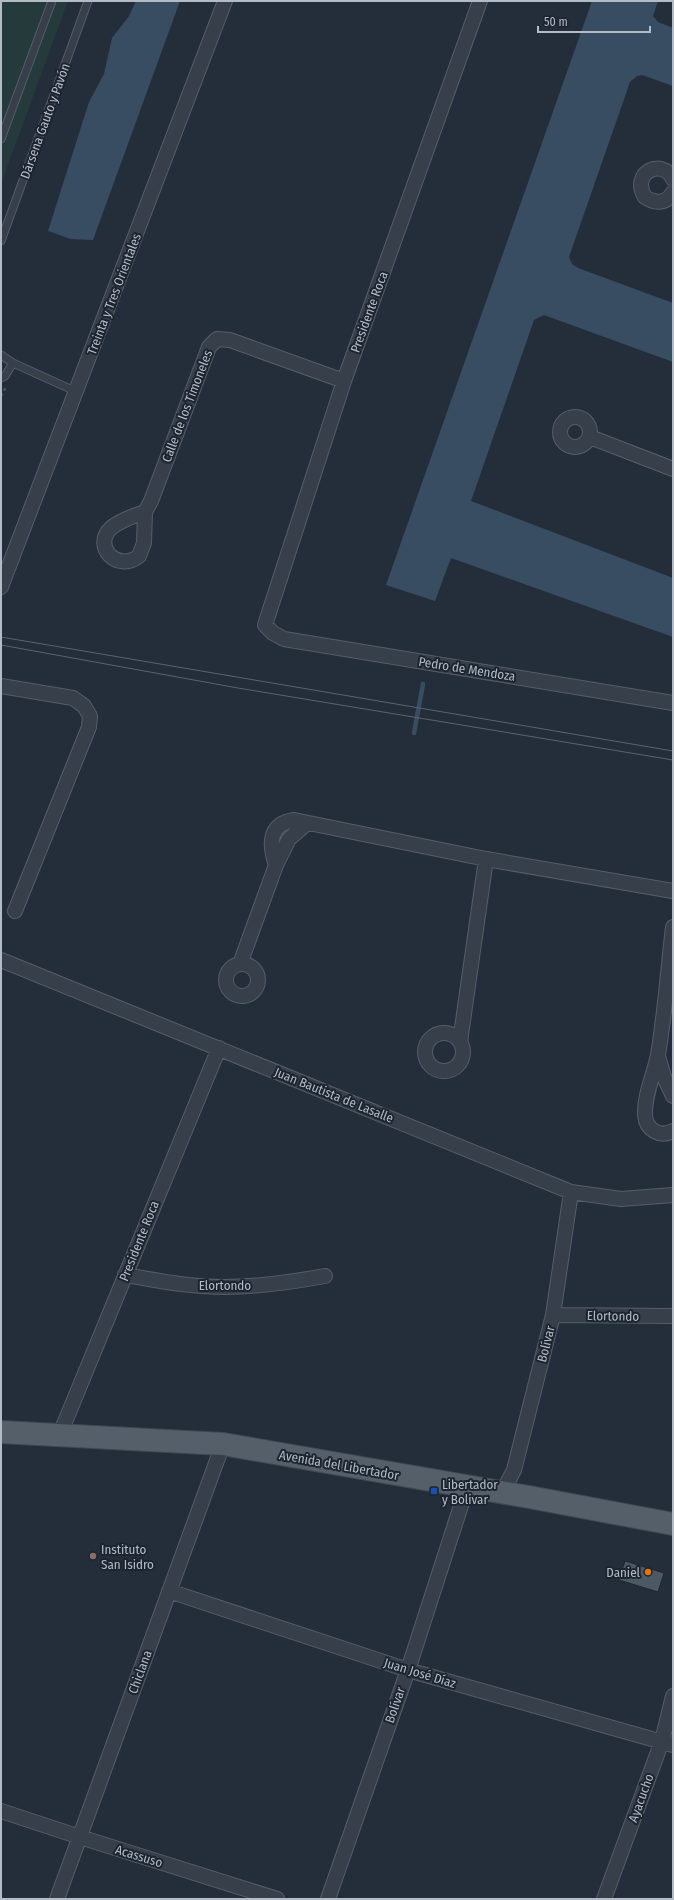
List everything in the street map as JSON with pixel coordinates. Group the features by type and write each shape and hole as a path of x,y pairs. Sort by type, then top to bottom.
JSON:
{"main road":[{"name":"Avenida del Libertador","path":"1,1432 223,1444 673,1524"}],"street":[{"name":"Treinta y Tres Orientales","path":"1,587 4,573 77,392 226,1"},
{"name":"Presidente Roca","path":"265,625 344,381 480,1"},
{"path":"673,179 667,171 663,169 652,169 643,176 640,186 645,197 655,202 667,200 673,192"},
{"name":"Calle de los Timoneles","path":"145,512 151,501 209,347 217,339 230,340 344,381"},
{"path":"590,437 673,468"},
{"name":"Pedro de Mendoza","path":"265,625 273,633 284,639 673,702"},
{"path":"1,686 73,698 84,706 90,716 89,727 15,911"},
{"path":"240,964 276,865 271,850 270,841 277,829 286,821 294,820 306,824 486,860 673,891"},
{"path":"460,1042 486,860"},
{"path":"673,927 658,1056 646,1099 645,1115 648,1126 658,1134 665,1134 673,1131"},
{"name":"Juan Bautista de Lasalle","path":"1,960 571,1192 621,1199 673,1195"},
{"name":"Presidente Roca","path":"60,1434 219,1048"},
{"path":"658,1056 664,1077 673,1096"},
{"name":"Bolívar","path":"502,1493 514,1470 553,1315 571,1192"},
{"name":"Elortondo","path":"125,1275 175,1284 225,1287 276,1284 325,1276"},
{"name":"Elortondo","path":"553,1315 673,1316"},
{"name":"Chiclana","path":"57,1899 223,1444"},
{"name":"Bolívar","path":"328,1899 408,1670 467,1487"},
{"name":"Juan José Díaz","path":"169,1591 408,1670 668,1743"},
{"name":"Ayacucho","path":"604,1899 668,1743 673,1696"},
{"name":"Acassuso","path":"1,1811 277,1899"}],"lane":[{"path":"1,139 52,1"},
{"name":"Dársena Gauto y Pavón","path":"1,241 88,1"},
{"path":"1,355 13,363 77,392"},
{"path":"1,378 13,363"}],"green space":[{"path":"1,1 68,1 1,184"}],"water":[{"path":"136,1 180,1 93,240 71,239 48,231 89,102 104,74 112,38 129,16"},
{"path":"592,1 658,1 653,16 658,22 673,28 673,86 642,75 637,76 630,82 569,257 572,264 578,268 673,303 673,362 544,315 534,320 471,501 673,578 673,637 451,558 435,601 386,585"}],"building":[{"path":"625,1561 664,1573 658,1592 619,1580"}],"waterway":[{"path":"414,733 423,684"}],"tram line":[{"path":"1,637 673,751"},
{"path":"1,645 238,688 673,760"}],"place":[{"name":"Libertador y Bolivar","path":"434,1491"},
{"name":"Instituto San Isidro","path":"93,1556"},
{"name":"Daniel","path":"648,1572"}]}
